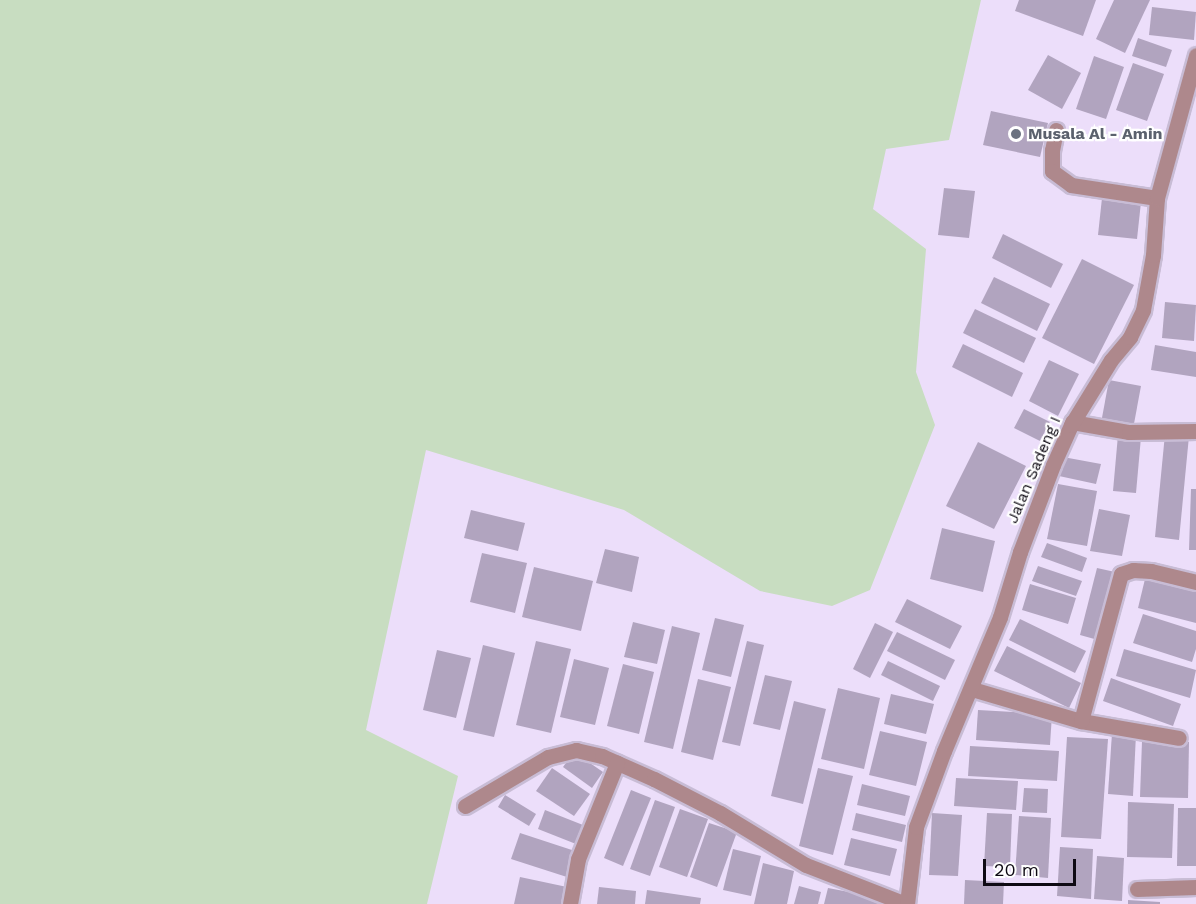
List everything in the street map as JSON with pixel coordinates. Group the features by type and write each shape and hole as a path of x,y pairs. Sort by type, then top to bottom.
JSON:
{"street":[{"name":"Jalan Sadeng I","path":"907,904 916,827 944,750 972,689 1000,617 1020,552 1072,422 1110,360 1130,337 1143,310 1153,255 1157,198 1196,55"},
{"path":"1056,130 1052,150 1052,171 1071,185 1157,198"},
{"path":"1072,422 1129,432 1196,431"},
{"path":"1081,721 1120,574 1134,570 1151,571 1196,582"},
{"path":"972,689 1081,721 1179,738"},
{"path":"465,806 548,757 576,750 602,756 720,813 806,865 907,904"},
{"path":"570,904 578,859 617,763"},
{"path":"1137,889 1196,887"}],"green space":[{"path":"0,0 981,0 949,140 886,149 873,209 926,249 916,372 935,425 870,590 832,606 760,591 624,510 426,450 366,730 458,776 427,904 0,904"}],"building":[{"path":"1019,0 1096,0 1083,36 1015,11"},
{"path":"1114,0 1150,0 1125,53 1096,39"},
{"path":"1152,7 1196,12 1194,40 1149,35"},
{"path":"1138,38 1172,50 1166,67 1132,56"},
{"path":"1048,55 1081,73 1062,109 1028,90"},
{"path":"1094,56 1124,67 1106,119 1076,109"},
{"path":"1133,63 1164,74 1147,121 1116,110"},
{"name":"Musala Al - Amin","path":"991,111 1048,123 1040,157 983,145"},
{"path":"944,188 975,191 969,238 938,235"},
{"path":"1102,198 1141,202 1137,239 1098,235"},
{"path":"1003,234 1063,264 1051,288 992,258"},
{"path":"1082,259 1134,285 1094,364 1042,338"},
{"path":"994,277 1050,304 1037,331 981,303"},
{"path":"1165,302 1196,305 1194,341 1162,338"},
{"path":"975,309 1036,338 1024,363 963,333"},
{"path":"963,344 1023,373 1012,397 952,367"},
{"path":"1155,345 1196,352 1196,377 1151,370"},
{"path":"1049,360 1079,374 1058,416 1029,401"},
{"path":"1109,380 1141,386 1133,429 1101,423"},
{"path":"1024,409 1050,422 1040,441 1014,428"},
{"path":"1165,434 1189,436 1179,540 1155,537"},
{"path":"1118,435 1141,437 1136,493 1113,491"},
{"path":"978,442 1026,466 994,529 946,506"},
{"path":"1063,457 1101,464 1096,484 1059,476"},
{"path":"1058,484 1097,491 1087,546 1047,539"},
{"path":"1191,489 1196,489 1196,550 1189,550"},
{"path":"1099,509 1130,515 1122,556 1090,551"},
{"path":"471,510 525,523 518,551 464,538"},
{"path":"942,528 995,541 983,592 930,579"},
{"path":"1047,543 1087,558 1082,572 1041,557"},
{"path":"605,549 639,557 632,592 596,583"},
{"path":"482,553 527,563 515,613 470,602"},
{"path":"1038,566 1082,581 1076,596 1032,581"},
{"path":"534,567 593,581 581,631 522,617"},
{"path":"1097,568 1115,572 1098,640 1080,635"},
{"path":"1145,579 1196,591 1196,623 1138,608"},
{"path":"1030,584 1076,598 1068,624 1022,610"},
{"path":"907,599 962,626 950,649 895,622"},
{"path":"1143,614 1196,631 1196,649 1192,662 1133,643"},
{"path":"715,618 744,625 731,677 702,670"},
{"path":"1020,619 1086,651 1075,673 1009,640"},
{"path":"633,622 665,630 657,664 624,657"},
{"path":"875,623 893,632 870,678 853,669"},
{"path":"672,626 700,633 673,749 644,742"},
{"path":"897,632 955,660 945,680 887,651"},
{"path":"536,641 571,649 551,733 516,725"},
{"path":"747,641 764,645 740,746 722,742"},
{"path":"483,645 515,653 494,737 463,730"},
{"path":"1007,646 1081,683 1069,708 994,671"},
{"path":"1124,649 1196,670 1190,698 1116,676"},
{"path":"437,650 471,658 456,718 423,710"},
{"path":"574,659 609,668 595,725 560,717"},
{"path":"888,661 940,686 933,701 881,675"},
{"path":"623,664 654,672 639,734 607,726"},
{"path":"765,675 792,681 780,730 753,724"},
{"path":"1111,678 1181,704 1173,726 1103,701"},
{"path":"698,679 731,687 713,760 681,752"},
{"path":"838,688 880,698 864,769 821,759"},
{"path":"891,694 934,704 926,734 884,724"},
{"path":"794,701 826,709 803,804 771,796"},
{"path":"978,710 1052,714 1050,745 976,740"},
{"path":"880,731 927,742 916,786 869,775"},
{"path":"1112,733 1136,734 1133,796 1108,794"},
{"path":"1067,737 1108,739 1101,839 1061,837"},
{"path":"1142,741 1189,742 1188,798 1140,797"},
{"path":"970,746 1059,751 1057,781 968,776"},
{"path":"574,752 603,772 592,788 563,767"},
{"path":"552,768 590,794 574,816 536,791"},
{"path":"818,768 853,776 833,855 799,846"},
{"path":"956,778 1018,781 1016,810 954,806"},
{"path":"862,784 910,796 905,816 857,805"},
{"path":"1024,788 1048,789 1047,813 1022,812"},
{"path":"631,790 651,798 623,866 604,858"},
{"path":"505,795 536,814 529,826 498,807"},
{"path":"655,800 675,807 650,876 630,869"},
{"path":"1128,802 1174,804 1172,858 1127,857"},
{"path":"1178,808 1196,808 1196,866 1177,866"},
{"path":"680,809 708,819 687,877 659,867"},
{"path":"545,810 583,825 576,844 538,829"},
{"path":"856,813 906,825 902,842 852,830"},
{"path":"932,813 962,815 958,876 929,875"},
{"path":"987,813 1012,814 1010,867 984,866"},
{"path":"1019,816 1051,818 1048,878 1015,875"},
{"path":"709,823 737,832 717,887 690,877"},
{"path":"520,833 578,852 570,878 511,859"},
{"path":"851,838 897,849 890,876 844,865"},
{"path":"1060,847 1093,849 1091,899 1057,896"},
{"path":"733,849 761,856 751,896 723,890"},
{"path":"1097,856 1124,858 1122,901 1094,899"},
{"path":"763,863 794,871 787,904 754,904"},
{"path":"520,877 567,887 563,904 514,904"},
{"path":"965,880 1004,882 1003,904 964,904"},
{"path":"799,886 821,892 818,904 794,904"},
{"path":"599,887 636,891 635,904 597,904"},
{"path":"828,888 886,899 885,904 824,904"},
{"path":"647,890 701,898 700,904 645,904"},
{"path":"1128,900 1160,902 1160,904 1128,904"}],"place":[{"name":"Musala Al - Amin","path":"1016,134"}]}
